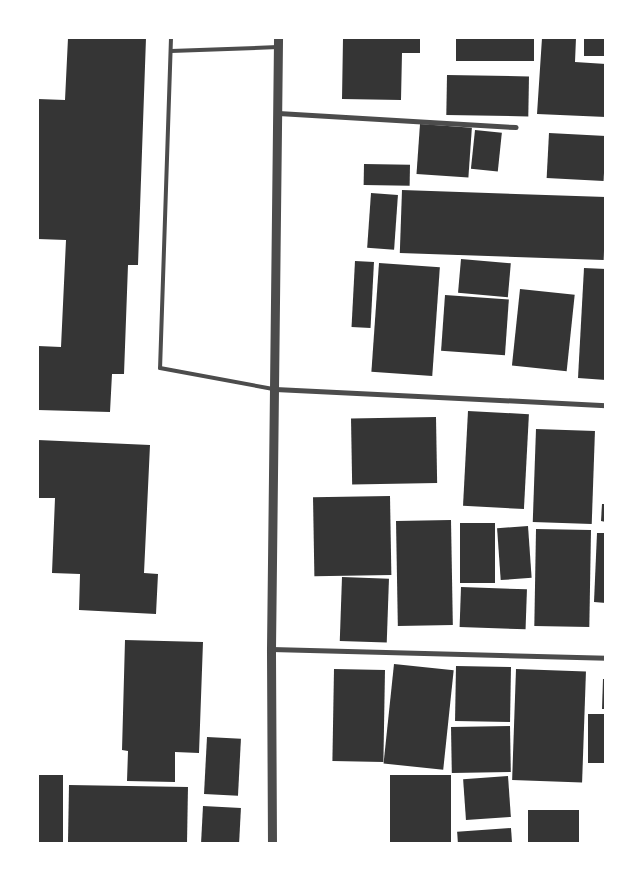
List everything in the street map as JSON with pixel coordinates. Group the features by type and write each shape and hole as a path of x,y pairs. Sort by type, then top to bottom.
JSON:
{"street":[{"path":"272,844 271,649 278,42"},
{"path":"278,113 516,127"},
{"path":"275,389 606,405"},
{"path":"271,649 606,658"}],"lane":[{"path":"171,38 160,368 275,389"},
{"path":"171,51 278,42"}],"building":[{"path":"68,38 146,38 138,265 128,265 124,374 112,374 110,412 38,410 38,346 61,347 66,240 38,239 38,99 65,100"},
{"path":"343,38 420,38 420,53 402,53 401,100 342,99"},
{"path":"456,38 534,38 534,61 456,61"},
{"path":"542,38 576,38 575,62 606,64 606,117 537,114"},
{"path":"584,38 606,38 606,56 584,56"},
{"path":"447,75 529,76 528,116 446,115"},
{"path":"420,124 472,128 468,178 417,174"},
{"path":"475,130 502,133 498,172 471,169"},
{"path":"549,133 606,136 604,181 547,178"},
{"path":"364,164 410,165 410,186 364,185"},
{"path":"402,190 606,197 604,260 400,253"},
{"path":"371,193 398,195 394,250 367,248"},
{"path":"461,259 511,263 508,297 458,293"},
{"path":"355,261 374,262 371,328 352,327"},
{"path":"379,263 440,267 432,376 371,372"},
{"path":"584,268 606,269 606,380 578,378"},
{"path":"520,289 575,295 567,371 512,366"},
{"path":"445,295 509,299 505,355 441,351"},
{"path":"468,411 529,414 524,509 463,506"},
{"path":"436,417 437,483 352,484 351,418"},
{"path":"536,429 595,431 592,524 533,522"},
{"path":"38,440 150,445 144,573 158,574 156,614 79,610 80,574 52,573 55,498 38,498"},
{"path":"390,496 391,575 314,576 313,497"},
{"path":"602,504 606,504 606,522 601,521"},
{"path":"451,520 453,625 398,626 396,521"},
{"path":"460,523 495,523 495,583 460,583"},
{"path":"528,526 532,578 501,580 497,528"},
{"path":"536,529 591,530 589,627 534,626"},
{"path":"597,533 606,533 606,603 594,602"},
{"path":"342,577 389,579 387,643 340,641"},
{"path":"461,587 527,589 526,629 460,627"},
{"path":"125,640 203,642 199,753 175,752 175,782 127,781 128,751 122,750"},
{"path":"394,664 454,670 443,770 384,763"},
{"path":"456,666 511,667 510,722 455,721"},
{"path":"334,669 385,670 383,762 332,761"},
{"path":"516,669 586,671 582,782 512,780"},
{"path":"603,679 606,679 606,709 602,709"},
{"path":"588,714 606,714 606,763 588,763"},
{"path":"510,726 511,772 452,773 451,727"},
{"path":"207,737 241,739 238,796 204,794"},
{"path":"38,775 63,775 63,843 38,843"},
{"path":"390,775 451,775 451,844 390,844"},
{"path":"508,776 511,817 466,820 463,779"},
{"path":"69,785 188,787 187,844 68,844"},
{"path":"203,806 241,808 239,844 201,844"},
{"path":"528,810 579,810 579,844 528,844"},
{"path":"511,828 512,844 458,844 457,832"}]}
